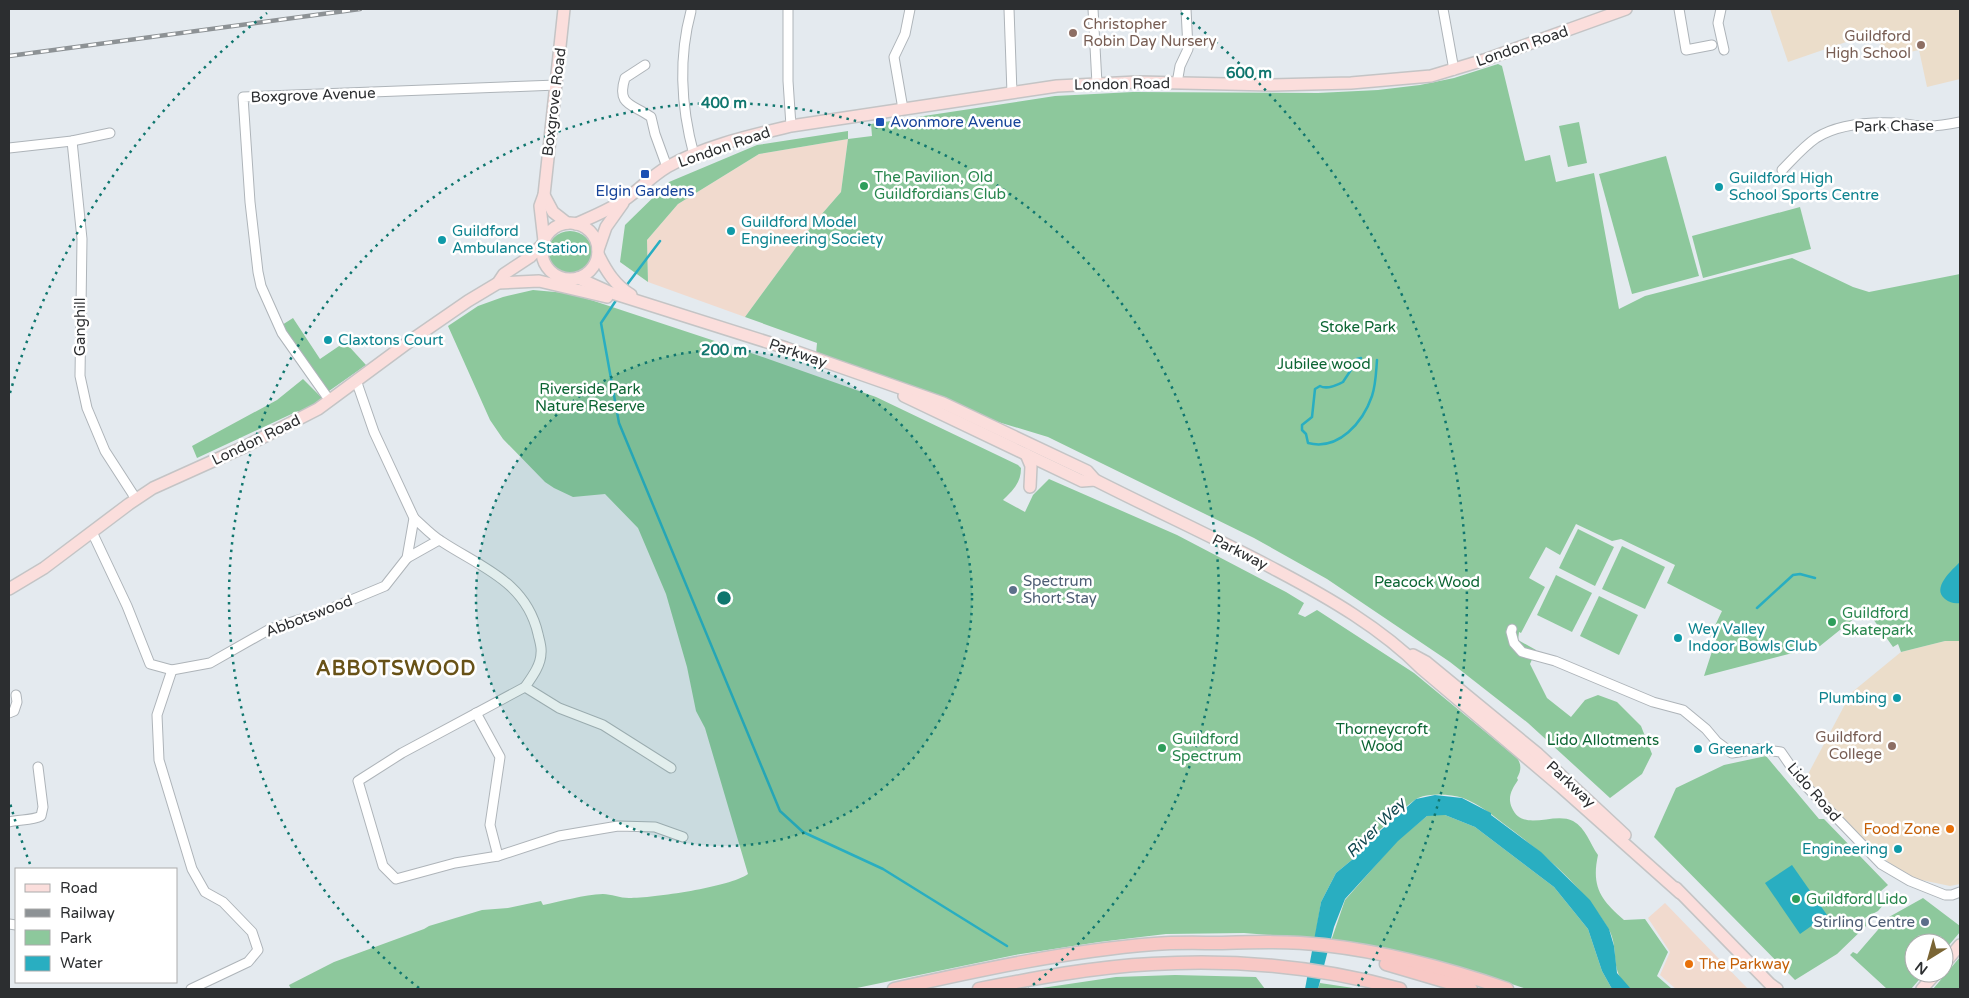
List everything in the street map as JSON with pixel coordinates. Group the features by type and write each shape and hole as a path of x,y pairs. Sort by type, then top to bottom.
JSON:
{"highway":[{"path":"894,989 1000,966 1156,944 1272,941 1297,946 1389,956 1446,970 1507,989"},
{"path":"1347,952 1471,989"},
{"path":"980,989 1056,975 1150,964 1218,963 1292,969 1400,989"}],"main road":[{"name":"Boxgrove Road","path":"543,243 540,206 544,195 564,9"},
{"name":"London Road","path":"571,224 598,215 627,198 667,167 694,155 752,136 791,126 1057,86 1137,82 1272,85 1351,83 1431,76 1454,70 1626,9"},
{"path":"544,195 553,212 571,224 584,227 591,233 610,277 623,290 663,308"},
{"name":"London Road","path":"598,252 606,227 627,198"},
{"path":"498,284 504,274 530,257 543,243 550,231 558,226 571,224"},
{"path":"543,243 542,258 546,267 553,274 562,278"},
{"path":"539,281 548,277 578,278 587,274 593,267 598,252"},
{"path":"578,278 609,292 663,308"},
{"path":"498,284 539,281 663,308"},
{"name":"London Road","path":"9,589 39,571 136,498 153,488 265,437 306,416 330,401 356,380 468,301 498,284"},
{"name":"Parkway","path":"663,308 943,403 1087,471 1095,480 1235,549 1340,606 1404,652 1561,787 1680,893 1774,988"},
{"name":"Parkway","path":"847,370 1082,480 1095,480"},
{"path":"1026,454 1032,471 1030,487"}],"street":[{"path":"788,9 788,81 791,126"},
{"path":"903,109 894,57 905,34 910,9"},
{"path":"1009,9 1012,93"},
{"path":"1093,9 1097,84"},
{"path":"1177,83 1180,66 1188,48 1186,9"},
{"path":"1443,9 1454,70"},
{"path":"1679,9 1686,50 1712,45"},
{"path":"1721,9 1718,23 1724,50"},
{"path":"691,11 685,32 682,82 686,125 694,155"},
{"path":"645,65 625,78 622,88 623,99 634,109 651,117 667,167"},
{"name":"Boxgrove Avenue","path":"330,401 282,333 261,286 250,202 242,97 557,85"},
{"name":"Park Chase","path":"1782,170 1804,147 1816,138 1838,129 1874,123 1929,126 1960,122"},
{"path":"9,148 72,142 110,133"},
{"name":"Ganghill","path":"72,142 82,239 80,376 87,408 105,451 136,498"},
{"path":"356,380 374,432 414,518 440,540 485,567 526,602 536,628 542,652 536,671 525,687 402,753 358,781 383,866 396,879 455,863 498,856 559,836 618,826 655,827 683,837"},
{"name":"Abbotswood","path":"407,558 414,518"},
{"name":"Abbotswood","path":"92,532 127,606 150,664 172,670 210,663 270,629 320,613 386,586 407,558 440,540"},
{"name":"Lido Road","path":"1512,629 1514,643 1522,652 1555,661 1654,702 1683,710 1701,724 1717,742 1732,753 1758,749 1781,752 1801,781 1881,864 1910,882 1945,895 1960,892"},
{"path":"172,670 157,715 159,760 192,869 205,892 223,902 252,932 258,950 248,962 190,989"},
{"path":"525,687 559,708 603,725 671,768"},
{"path":"9,713 14,710 16,695"},
{"path":"476,712 500,756 490,825 498,856"},
{"path":"9,822 35,819 41,816 43,807 38,767"}],"shaded area":[{"name":"Guildford High School","path":"1770,9 1960,9 1960,79 1927,87 1919,50 1883,58 1878,31 1788,62"},
{"name":"Guildford Model Engineering Society","path":"848,139 841,192 814,223 745,317 648,282 647,240 678,204 759,154"},
{"name":"Guildford College","path":"1945,641 1960,641 1960,884 1950,886 1912,878 1892,865 1876,852 1806,778 1851,693 1901,652"},
{"path":"1665,903 1748,989 1676,989 1660,975 1670,952 1648,918"}],"green space":[{"name":"Stoke Park","path":"1498,64 1502,66 1525,161 1550,155 1556,182 1594,173 1619,309 1645,296 1792,258 1853,287 1869,292 1960,274 1960,641 1945,641 1901,652 1898,644 1893,647 1866,609 1820,646 1704,676 1716,639 1710,636 1722,611 1667,583 1675,565 1621,539 1612,541 1576,524 1560,555 1546,547 1529,578 1545,587 1521,633 1519,632 1518,640 1536,650 1530,664 1547,698 1571,717 1585,700 1598,695 1617,702 1641,726 1652,754 1642,774 1610,798 1528,723 1450,662 1327,579 1254,538 1048,437 975,415 816,354 817,343 745,317 814,223 841,192 848,139 872,136 871,124 1055,96 1133,92 1318,93 1378,90 1420,85 1454,78"},
{"path":"1579,122 1587,163 1568,167 1559,126"},
{"path":"848,131 848,139 759,154 678,204 647,240 648,282 620,262 625,225 669,182 757,145"},
{"path":"1666,156 1699,276 1632,294 1599,174"},
{"path":"1800,207 1811,249 1703,278 1692,236"},
{"path":"570,231 583,235 589,241 593,254 589,267 583,273 570,277 557,273 551,267 547,254 551,241 557,235"},
{"path":"533,290 566,293 591,300 876,397 1018,465 1021,468 1021,473 1018,482 1003,500 1025,512 1033,495 1049,479 1177,535 1286,592 1304,603 1298,614 1305,617 1317,610 1414,673 1517,758 1520,768 1518,780 1510,797 1512,808 1517,815 1524,819 1565,819 1573,821 1581,828 1598,855 1596,876 1600,892 1609,906 1624,920 1645,919 1668,952 1657,976 1672,989 1631,989 1619,975 1614,944 1608,928 1598,912 1561,871 1533,846 1474,803 1452,796 1429,795 1418,798 1402,810 1353,856 1355,857 1353,859 1336,873 1321,902 1315,939 1244,933 1166,934 1015,955 852,989 291,989 289,985 334,962 429,926 482,910 508,908 541,901 543,905 580,897 606,894 629,898 672,894 725,883 748,874 705,728 696,711 687,667 666,594 638,528 605,494 573,497 554,488 545,482 503,439 490,420 448,326 478,306 503,297"},
{"path":"293,318 320,359 345,342 366,365 329,391 282,325"},
{"path":"303,379 323,399 306,416 298,411 197,458 192,446 277,400"},
{"path":"1578,529 1614,547 1595,586 1559,568"},
{"path":"1622,546 1665,567 1645,609 1602,589"},
{"path":"1556,575 1592,593 1572,632 1537,615"},
{"path":"1599,596 1638,615 1619,655 1580,636"},
{"path":"1766,756 1819,819 1824,819 1888,885 1877,898 1884,904 1878,911 1865,918 1866,926 1837,954 1795,980 1654,837 1676,788 1724,765"},
{"path":"1433,814 1445,815 1475,827 1554,887 1588,929 1602,971 1612,989 1527,989 1463,968 1331,941 1345,900 1397,841 1427,816"},
{"path":"1923,898 1960,926 1960,932 1954,939 1954,933 1904,933 1904,983 1916,983 1911,989 1887,989 1850,955 1853,952 1857,954 1889,917"},
{"path":"1960,957 1960,989 1933,989 1938,983 1954,983 1954,964"},
{"path":"1175,975 1256,977 1265,989 1035,989 1116,977"},
{"path":"1320,983 1360,989 1318,989"}],"water":[{"path":"1960,562 1960,603 1954,603 1945,599 1941,595 1940,590 1944,579"},
{"path":"1435,795 1462,798 1491,813 1491,815 1541,852 1590,900 1609,929 1614,946 1617,973 1631,989 1612,989 1602,971 1588,929 1554,887 1475,827 1445,815 1427,816 1398,841 1345,899 1334,927 1318,989 1305,989 1321,902 1336,873 1355,857 1353,855 1358,854 1372,838 1416,799"},
{"name":"Guildford Lido","path":"1792,865 1827,915 1800,934 1765,883"}],"waterway":[{"path":"626,286 660,241"},
{"path":"617,299 601,323 619,423 780,811 803,832 883,869 1007,946"},
{"path":"1361,358 1357,359 1343,382 1332,387 1320,386 1315,389 1312,417 1302,425 1302,430 1306,434 1308,443 1330,443 1340,438 1356,424 1363,415 1372,396 1377,360"},
{"path":"1757,608 1793,575 1800,574 1815,578"}],"railway":[{"path":"9,56 360,9"}],"place":[{"name":"Christopher Robin Day Nursery","path":"1073,33"},
{"name":"Guildford High School","path":"1921,45"},
{"name":"Avonmore Avenue","path":"880,122"},
{"name":"Elgin Gardens","path":"645,174"},
{"name":"The Pavilion, Old Guildfordians Club","path":"864,186"},
{"name":"Guildford High School Sports Centre","path":"1719,187"},
{"name":"Guildford Model Engineering Society","path":"731,231"},
{"name":"Guildford Ambulance Station","path":"442,240"},
{"name":"Claxtons Court","path":"328,340"},
{"name":"Spectrum Short Stay","path":"1013,590"},
{"name":"Guildford Skatepark","path":"1832,622"},
{"name":"Wey Valley Indoor Bowls Club","path":"1678,638"},
{"name":"Plumbing","path":"1897,698"},
{"name":"Guildford College","path":"1892,746"},
{"name":"Guildford Spectrum","path":"1162,748"},
{"name":"Greenark","path":"1698,749"},
{"name":"Food Zone","path":"1950,829"},
{"name":"Engineering","path":"1898,849"},
{"name":"Guildford Lido","path":"1796,899"},
{"name":"Stirling Centre","path":"1925,922"},
{"name":"The Parkway","path":"1689,964"}],"district":[{"name":"ABBOTSWOOD","path":"396,669"}],"park label":[{"name":"Jubilee wood","path":"1324,364"},
{"name":"Riverside Park Nature Reserve","path":"590,398"},
{"name":"Peacock Wood","path":"1427,582"},
{"name":"Thorneycroft Wood","path":"1382,738"},
{"name":"Lido Allotments","path":"1603,740"}],"water label":[{"name":"River Wey","path":"1376,828"}]}
